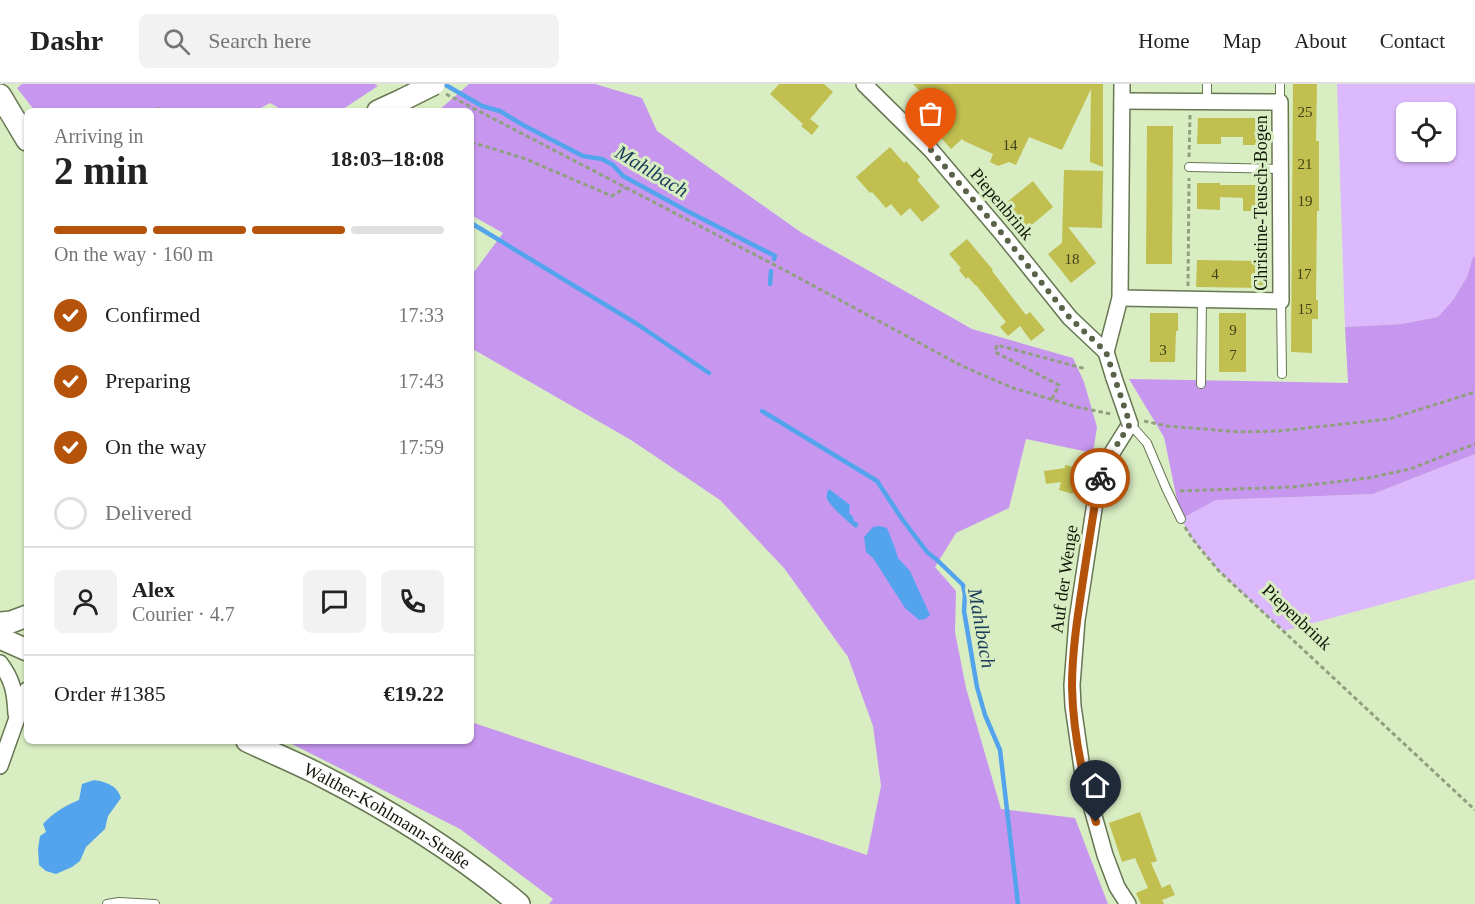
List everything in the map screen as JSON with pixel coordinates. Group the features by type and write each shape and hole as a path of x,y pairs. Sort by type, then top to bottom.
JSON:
{"main road":[{"path":"385,108 439,88"},
{"path":"0,95 24,135"},
{"path":"0,623 24,617"},
{"path":"0,638 24,649"},
{"name":"Walther-Kohlmann-Straße","path":"253,744 322,776 385,811 444,848 519,904"}],"street":[{"name":"Piepenbrink","path":"864,84 931,150 1070,318 1106,352"},
{"path":"1122,84 1120,298 1106,352 1114,378 1137,423"},
{"name":"Christine-Teusch-Bogen","path":"1120,298 1281,300 1280,102 1122,101"},
{"name":"Auf der Wenge","path":"1128,904 1113,876 1083,775 1072,685 1077,620 1098,483 1110,456 1137,423"},
{"path":"0,663 8,673 22,715 0,766"}],"lane":[{"path":"1207,84 1207,102"},
{"path":"1280,84 1280,102"},
{"path":"1189,167 1280,169"},
{"path":"1195,299 1201,384"},
{"path":"1281,300 1282,374"},
{"path":"1137,423 1181,519"},
{"path":"107,904 119,902 155,904"}],"path":[{"path":"439,88 962,366 1013,388 1077,407 1111,414"},
{"path":"1190,101 1189,167 1195,299"},
{"path":"474,143 523,158 612,196 625,188"},
{"path":"1052,399 1059,385 995,352 997,345 1086,369"},
{"path":"1137,423 1240,432 1279,431 1389,419 1475,392"},
{"path":"1194,491 1292,487 1368,478 1410,469 1475,444"},
{"name":"Piepenbrink","path":"1181,519 1191,538 1219,571 1475,810"}],"shaded area":[{"path":"22,84 376,84 378,86 345,108 279,108 270,103 261,108 33,108 17,88"},
{"path":"469,84 595,84 642,98 657,131 802,233 972,329 1073,358 1084,382 1097,427 1093,453 1026,439 1009,508 956,533 935,567 956,591 955,632 966,688 1001,809 1075,818 1108,904 549,904 553,899 460,829 292,744 474,744 474,723 867,855 881,786 873,726 848,657 784,568 720,500 631,440 474,350 474,272 503,233 474,217 474,108 441,108"},
{"path":"1337,84 1475,84 1475,257 1467,277 1453,300 1438,317 1401,324 1345,327"},
{"path":"1473,257 1475,257 1475,454 1373,494 1216,500 1181,519 1164,437 1129,379 1348,383 1345,327 1401,324 1438,317 1453,300 1467,277"},
{"path":"1475,454 1475,579 1284,631 1219,571 1192,538 1181,519 1216,500 1373,494"}],"water":[{"path":"829,489 850,505 849,513 858,523 856,528 829,502 827,493"},
{"path":"873,527 887,528 898,558 910,571 930,615 925,619 919,620 905,608 873,558 866,552 864,537"},
{"path":"94,780 110,785 117,790 121,798 108,816 105,829 86,847 80,861 72,867 56,874 46,871 39,865 40,836 46,832 43,824 60,810 79,800 82,784"}],"building":[{"path":"779,84 824,84 833,92 810,119 819,126 812,135 770,94"},
{"path":"913,84 1103,84 1103,167 1090,162 1091,89 1062,150 1029,137 1016,165 1009,162 998,166 990,162 993,154 962,139 951,149 921,115 933,105"},
{"path":"1293,84 1317,84 1316,141 1319,141 1319,211 1317,211 1316,300 1318,300 1318,319 1312,319 1312,353 1291,352"},
{"path":"1198,118 1266,118 1266,145 1243,145 1243,137 1221,137 1221,144 1197,144"},
{"path":"1147,126 1173,126 1172,264 1146,264"},
{"path":"890,147 920,177 917,180 940,207 922,222 910,208 901,216 891,204 886,208 856,177"},
{"path":"1064,170 1103,171 1102,228 1068,227 1096,263 1071,283 1048,254 1062,243"},
{"path":"1033,181 1053,207 1028,228 1007,202"},
{"path":"1197,183 1267,185 1267,211 1243,211 1243,198 1220,197 1220,210 1197,209"},
{"path":"967,239 1026,315 1030,312 1045,330 1031,341 1020,326 1008,336 1000,327 1006,322 976,285 968,277 966,279 959,270 961,268 949,254"},
{"path":"1197,260 1265,261 1265,288 1196,287"},
{"path":"1150,313 1178,313 1175,362 1150,362"},
{"path":"1219,313 1246,313 1246,372 1219,372"},
{"path":"1065,465 1087,470 1083,487 1075,486 1073,494 1059,490 1061,482 1046,484 1044,471 1065,468"},
{"path":"1140,812 1157,861 1151,863 1162,888 1170,884 1175,895 1162,900 1164,904 1141,904 1136,893 1148,888 1135,858 1122,862 1109,823"}],"waterway":[{"name":"Mahlbach","path":"444,84 482,106 500,111 583,156 602,159 613,165 623,176 775,256 774,259"},
{"path":"474,225 637,324 709,373"},
{"name":"Mahlbach","path":"770,284 771,271"},
{"name":"Mahlbach","path":"762,411 877,481 927,552 963,585 964,611 977,687 985,715 1000,750 1018,904"}],"way so far":[{"path":"931,150 1070,318 1106,352 1130,424 1110,456 1100,478"}],"route":[{"path":"1096,822 1083,775 1072,685 1077,620 1100,478"}]}
